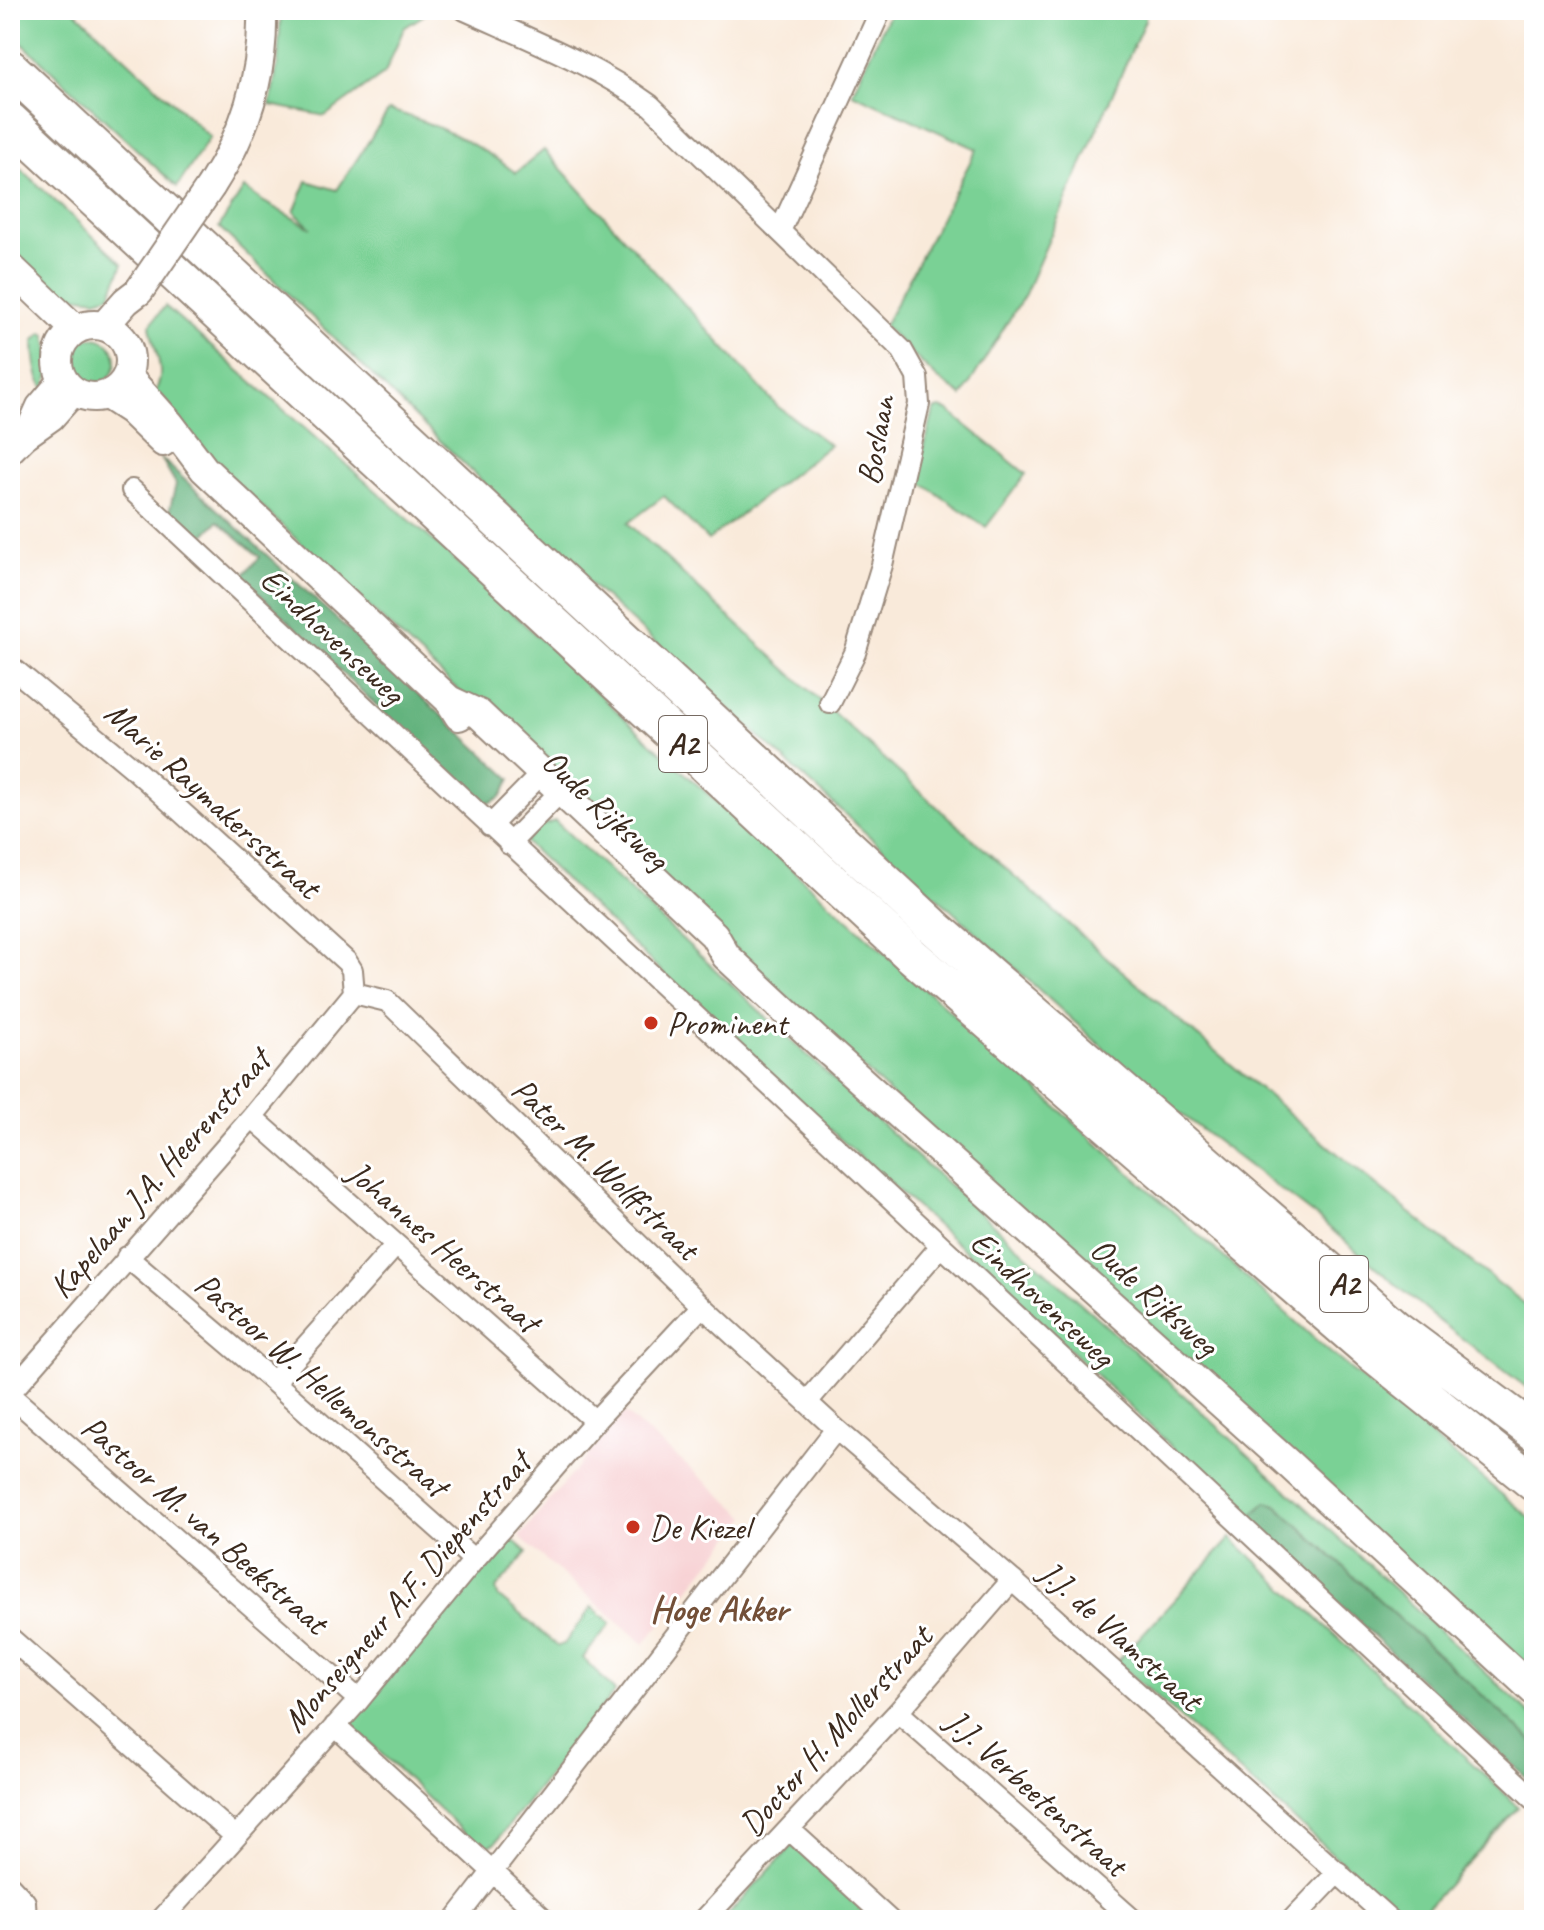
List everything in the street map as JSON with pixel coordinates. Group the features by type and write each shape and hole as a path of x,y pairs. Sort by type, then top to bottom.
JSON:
{"highway":[{"name":"A2","path":"10,68 933,926 1396,1329 1534,1432"},
{"name":"A2","path":"10,121 909,953 1371,1352 1534,1483"}],"main road":[{"path":"112,332 211,186 236,143 257,85 263,34 262,10"},
{"path":"10,267 68,337"},
{"path":"10,288 46,325 68,337"},
{"path":"85,325 112,332 129,352 129,368 117,385 91,397 69,386 57,356 68,337 85,325"},
{"name":"Oude Rijksweg","path":"117,385 169,423 204,469 449,700 479,714 545,788 702,946 726,956 1290,1465 1534,1691"}],"street":[{"name":"Boslaan","path":"465,10 585,64 650,105 902,350 917,377 919,404 882,565 855,653 830,703"},
{"path":"780,231 881,10"},
{"path":"18,445 52,418 69,386"},
{"name":"Eindhovenseweg","path":"132,490 1534,1799"},
{"name":"Marie Raymakersstraat","path":"10,666 133,768 347,962 352,970 354,993"},
{"path":"490,826 545,788"},
{"path":"509,844 545,788"},
{"name":"Kapelaan J.A. Heerenstraat","path":"10,1394 252,1117 354,993"},
{"name":"Pater M. Wolffstraat","path":"354,993 387,1001 702,1306 807,1402"},
{"name":"Johannes Heerstraat","path":"252,1117 595,1421"},
{"path":"274,1382 395,1246"},
{"path":"807,1402 940,1247"},
{"name":"Pastoor W. Hellemonsstraat","path":"127,1257 274,1382 474,1560"},
{"name":"Monseigneur A.F. Diepenstraat","path":"161,1920 359,1700 474,1560 595,1421 702,1306"},
{"name":"Pastoor M. van Beekstraat","path":"10,1394 359,1700"},
{"name":"J.J. de Vlamstraat","path":"807,1402 1012,1580 1390,1920"},
{"path":"455,1920 836,1429"},
{"name":"Doctor H. Mollerstraat","path":"704,1920 898,1712 1012,1580"},
{"path":"10,1638 235,1836"},
{"name":"J.J. Verbeetenstraat","path":"898,1712 1133,1920"},
{"path":"335,1726 545,1920"},
{"path":"790,1830 889,1920"},
{"path":"1292,1920 1338,1872"},
{"path":"10,1886 25,1902 26,1920"}],"shaded area":[{"name":"De Kiezel","path":"624,1412 747,1517 644,1644 519,1537"}],"green space":[{"path":"10,10 74,10 210,137 177,187 10,32"},
{"path":"281,10 430,11 404,28 385,73 325,116 270,105 278,62"},
{"path":"891,10 1146,10 1145,20 1025,294 962,396 937,378 884,326 977,149 852,93"},
{"path":"389,110 456,136 516,173 544,150 777,406 830,445 708,540 664,496 628,523 849,727 1185,1026 1416,1218 1534,1311 1534,1393 1439,1321 1319,1219 1152,1092 555,552 219,227 244,188 311,228 294,212 307,181 337,190"},
{"path":"10,159 123,264 110,295 97,299 65,295 58,301 10,256"},
{"path":"165,306 470,573 649,741 1326,1349 1534,1521 1534,1681 950,1149 219,467 154,393 160,368 150,325"},
{"path":"45,333 49,354 45,389 38,373 34,347 34,341"},
{"path":"93,338 109,345 116,361 109,377 93,384 77,377 70,361 77,345"},
{"path":"934,410 947,410 1026,474 986,527 916,479"},
{"path":"161,458 511,779 501,797 485,805 242,577 260,557 218,521 200,540 169,512 176,484"},
{"path":"555,821 901,1142 1179,1391 1534,1717 1534,1743 1276,1505 1266,1502 1248,1519 971,1256 800,1103 525,842 538,827"},
{"path":"1266,1502 1276,1505 1534,1743 1534,1785 1248,1519"},
{"path":"508,1536 527,1552 496,1589 498,1596 558,1646 564,1644 592,1607 611,1623 583,1658 615,1691 495,1843 484,1849 350,1724"},
{"path":"1231,1538 1519,1807 1416,1920 1407,1920 1117,1662"},
{"path":"793,1845 877,1920 723,1920"}],"place":[{"name":"Prominent","path":"651,1023"},
{"name":"De Kiezel","path":"633,1527"}],"district":[{"name":"Hoge Akker","path":"719,1608"}]}
